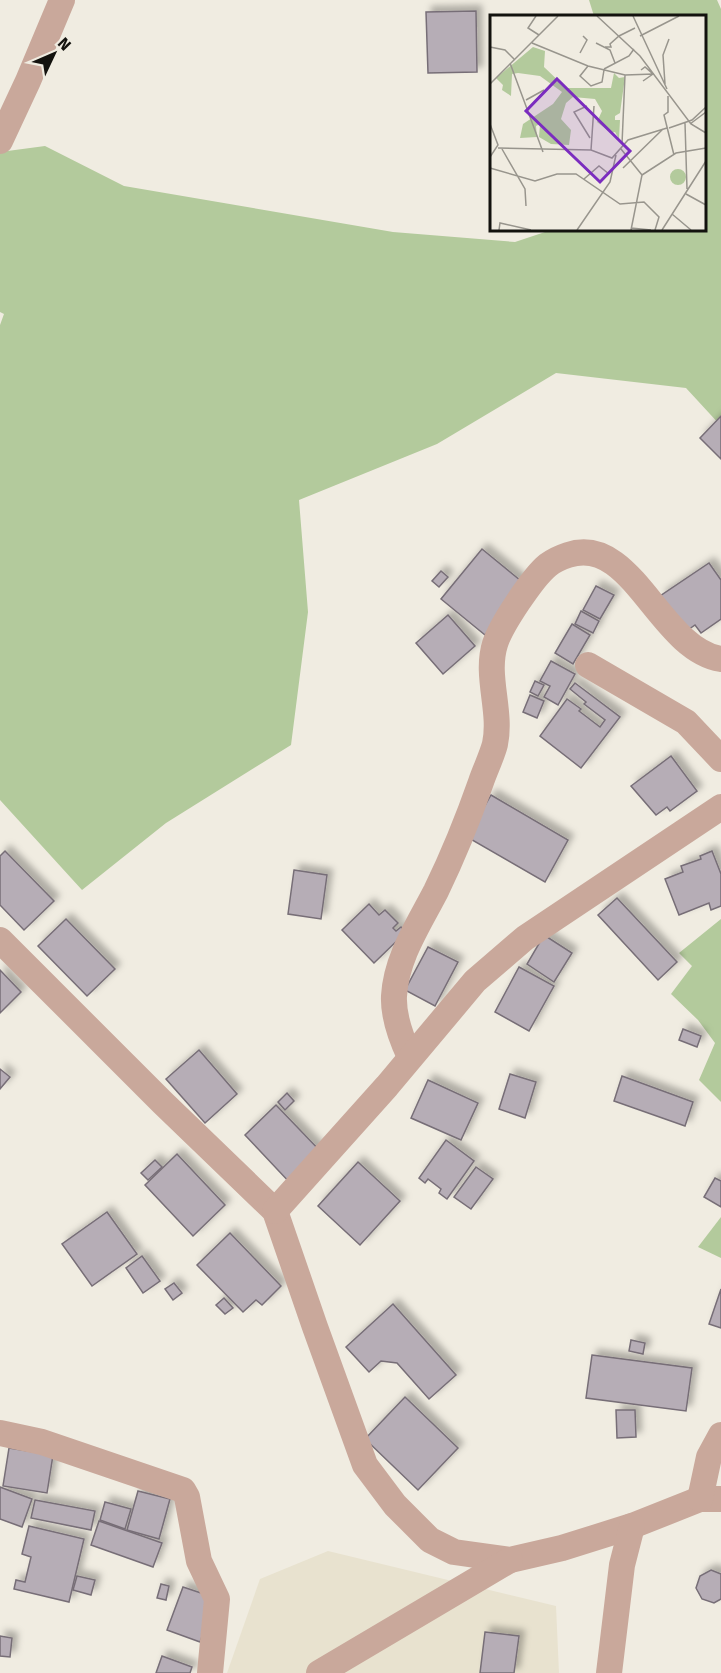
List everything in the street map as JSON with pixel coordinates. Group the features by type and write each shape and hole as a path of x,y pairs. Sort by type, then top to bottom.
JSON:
{"street":[{"path":"0,141 62,0"},
{"path":"410,1057 400,1027 394,997 400,965 455,850 495,743 492,665 495,645 502,628 535,579 548,565 569,555 590,551 606,557 630,578 684,641 696,650 721,659"},
{"path":"588,665 686,722 721,759"},
{"path":"275,1211 387,1086 475,981 525,938 721,807"},
{"path":"0,940 154,1095 275,1211 365,1465 395,1505 430,1540 454,1552 510,1560"},
{"path":"0,1433 42,1442 183,1490 187,1497 199,1562 217,1599 210,1673"},
{"path":"319,1673 510,1560 562,1548 711,1499 709,1457 721,1435"},
{"path":"609,1673 622,1565 632,1526"}],"shaded area":[{"path":"328,1551 556,1606 559,1673 227,1673 260,1579"}],"green space":[{"path":"589,0 717,0 721,9 721,426 686,388 556,373 437,444 299,500 308,612 291,745 166,823 82,890 0,800 0,325 4,314 0,312 0,152 45,146 124,186 393,232 515,242 548,231 706,231 706,15 594,15"},
{"path":"721,919 721,1102 699,1080 715,1043 698,1020 671,994 692,966 679,953"},
{"path":"721,1217 721,1258 698,1247"}],"building":[{"path":"476,11 477,72 428,73 426,12"},
{"path":"721,416 721,459 700,438"},
{"path":"482,549 526,585 485,635 441,599"},
{"path":"709,563 721,580 721,619 701,633 695,625 685,632 660,596"},
{"path":"441,571 448,577 439,587 432,581"},
{"path":"596,586 614,595 600,619 583,610"},
{"path":"581,611 599,621 593,633 575,624"},
{"path":"448,615 475,646 443,674 416,643"},
{"path":"572,624 590,635 573,664 555,653"},
{"path":"551,661 575,674 558,705 544,697 550,686 540,681"},
{"path":"535,681 544,685 538,696 530,692"},
{"path":"575,683 620,717 581,768 540,736 567,699 600,727 605,720 584,704 586,702 570,689"},
{"path":"530,695 544,701 537,718 523,712"},
{"path":"671,756 697,791 670,811 667,807 656,815 631,786"},
{"path":"491,795 568,840 545,882 467,837"},
{"path":"5,851 54,901 24,930 0,905 0,856"},
{"path":"712,851 721,874 721,906 711,910 709,903 679,915 665,879 683,872 681,866 701,859 700,856"},
{"path":"294,870 327,875 321,919 288,914"},
{"path":"617,898 677,962 658,980 598,915"},
{"path":"369,904 379,915 385,910 398,923 393,928 396,931 401,927 406,932 374,963 342,930"},
{"path":"66,919 115,969 87,996 38,946"},
{"path":"544,935 572,953 554,982 527,964"},
{"path":"428,947 458,962 435,1006 405,990"},
{"path":"519,967 554,986 529,1031 495,1012"},
{"path":"0,970 21,992 0,1013"},
{"path":"683,1029 701,1036 697,1047 679,1040"},
{"path":"199,1050 237,1094 205,1123 166,1079"},
{"path":"0,1069 10,1077 0,1089"},
{"path":"510,1074 536,1082 525,1118 499,1109"},
{"path":"622,1076 693,1102 685,1126 614,1101"},
{"path":"428,1080 478,1103 461,1140 411,1118"},
{"path":"287,1093 294,1101 285,1110 278,1102"},
{"path":"276,1105 324,1155 292,1185 245,1135"},
{"path":"446,1140 474,1161 447,1199 439,1193 441,1189 428,1179 425,1183 419,1178"},
{"path":"177,1154 225,1205 193,1236 145,1185"},
{"path":"155,1160 162,1167 148,1180 141,1173"},
{"path":"358,1162 400,1201 360,1245 318,1206"},
{"path":"476,1167 493,1179 471,1209 454,1197"},
{"path":"715,1178 721,1181 721,1207 704,1197"},
{"path":"107,1212 137,1254 92,1286 62,1244"},
{"path":"230,1233 281,1286 262,1305 256,1300 243,1312 197,1265"},
{"path":"142,1256 160,1281 143,1293 126,1268"},
{"path":"174,1283 182,1293 173,1300 165,1289"},
{"path":"721,1289 721,1328 709,1324"},
{"path":"224,1298 233,1308 225,1314 216,1305"},
{"path":"393,1304 456,1375 429,1399 397,1363 381,1361 369,1372 346,1347"},
{"path":"631,1340 645,1343 643,1354 629,1351"},
{"path":"592,1355 692,1368 686,1411 586,1398"},
{"path":"405,1397 458,1448 418,1490 365,1439"},
{"path":"616,1410 635,1410 636,1437 617,1438"},
{"path":"9,1448 53,1455 47,1493 3,1486"},
{"path":"0,1487 32,1499 22,1527 0,1519"},
{"path":"138,1491 170,1499 159,1539 127,1530"},
{"path":"35,1500 95,1511 91,1530 31,1518"},
{"path":"105,1502 131,1509 125,1529 100,1520"},
{"path":"99,1521 162,1543 153,1567 91,1545"},
{"path":"29,1526 84,1539 69,1602 14,1589 16,1580 25,1582 31,1557 22,1554"},
{"path":"711,1570 721,1574 721,1599 714,1603 702,1599 696,1588 700,1576"},
{"path":"77,1576 95,1580 91,1595 73,1590"},
{"path":"161,1584 169,1586 166,1600 157,1598"},
{"path":"183,1587 216,1598 200,1642 167,1630"},
{"path":"485,1632 519,1636 514,1673 480,1673"},
{"path":"0,1636 12,1638 10,1657 0,1656"},
{"path":"162,1656 192,1667 190,1673 156,1673"}]}
